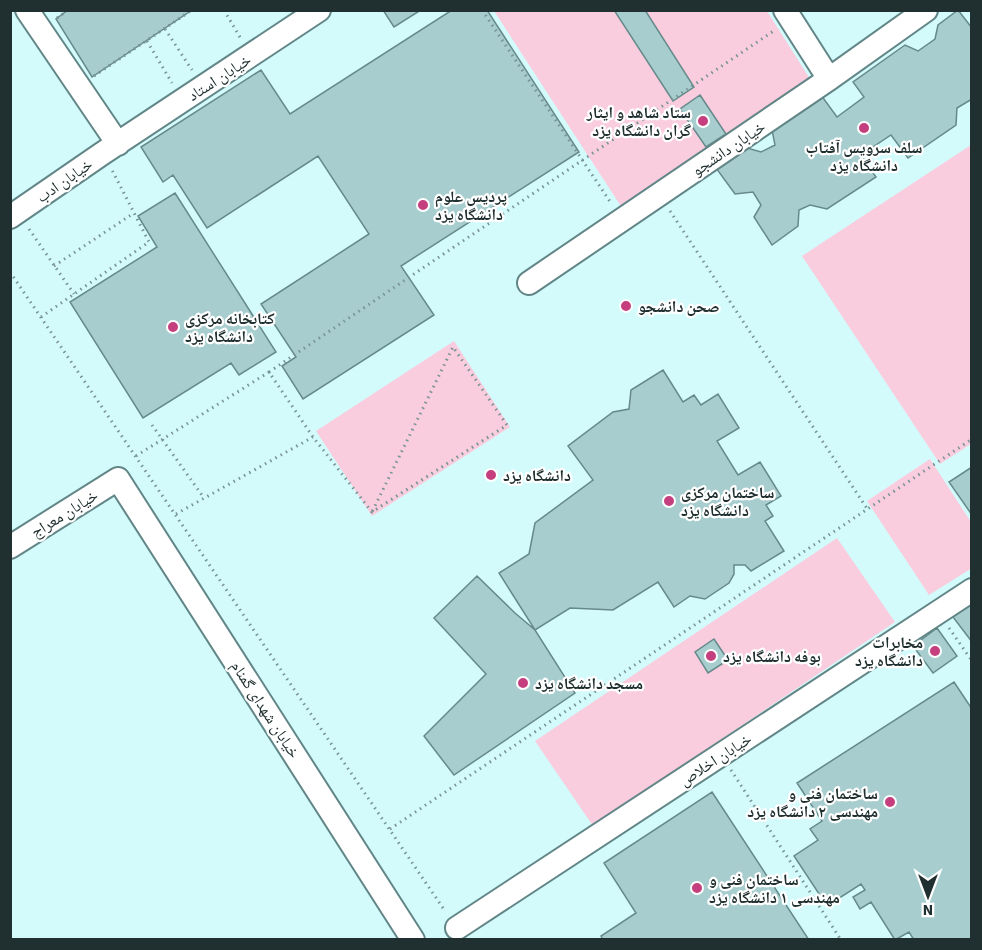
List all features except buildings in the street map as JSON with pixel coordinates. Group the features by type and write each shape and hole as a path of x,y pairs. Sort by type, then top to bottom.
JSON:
{"lane":[{"path":"27,10 111,148"},
{"name":"خیابان استاد","path":"111,148 319,10"},
{"name":"خیابان دانشجو","path":"529,283 830,79 926,10"},
{"path":"787,15 830,79"},
{"name":"خیابان ادب","path":"14,215 111,148"},
{"name":"خیابان معراج","path":"10,547 118,479"},
{"name":"خیابان شهدای گمنام","path":"118,479 413,939"},
{"name":"خیابان اخلاص","path":"457,928 972,590"}],"path":[{"path":"93,77 192,10"},
{"path":"224,10 251,56"},
{"path":"482,10 622,220"},
{"path":"136,456 269,372 582,160 787,15"},
{"path":"165,29 203,88"},
{"path":"147,41 183,101"},
{"path":"41,317 149,242 134,213 111,148"},
{"path":"659,195 868,510"},
{"path":"54,266 134,213"},
{"path":"14,215 74,294"},
{"path":"10,272 457,928"},
{"path":"453,347 507,424 372,512 438,378 453,347"},
{"path":"269,372 313,437 372,512"},
{"path":"152,425 204,498"},
{"path":"175,514 313,437"},
{"path":"390,829 972,439"},
{"path":"938,612 972,661"},
{"path":"722,755 841,939"}],"shaded area":[{"path":"494,11 767,11 812,82 624,211"},
{"path":"971,145 971,444 940,464 802,256"},
{"path":"454,341 510,427 372,516 316,431"},
{"path":"930,459 971,522 972,568 929,595 867,501"},
{"path":"837,538 895,622 593,826 535,741"}],"place":[{"name":"ستاد شاهد و ایثار گران دانشگاه یزد","path":"703,121"},
{"name":"سلف سرویس آفتاب دانشگاه یزد","path":"864,128"},
{"name":"پردیس علوم دانشگاه یزد","path":"423,205"},
{"name":"صحن دانشجو","path":"626,306"},
{"name":"کتابخانه مرکزی دانشگاه یزد","path":"173,327"},
{"name":"دانشگاه یزد","path":"491,475"},
{"name":"ساختمان مرکزی دانشگاه یزد","path":"669,501"},
{"name":"مخابرات دانشگاه یزد","path":"935,651"},
{"name":"بوفه دانشگاه یزد","path":"711,656"},
{"name":"مسجد دانشگاه یزد","path":"523,683"},
{"name":"ساختمان فنی و مهندسی ۲ دانشگاه یزد","path":"890,802"},
{"name":"ساختمان فنی و مهندسی ۱ دانشگاه یزد","path":"697,888"}]}
